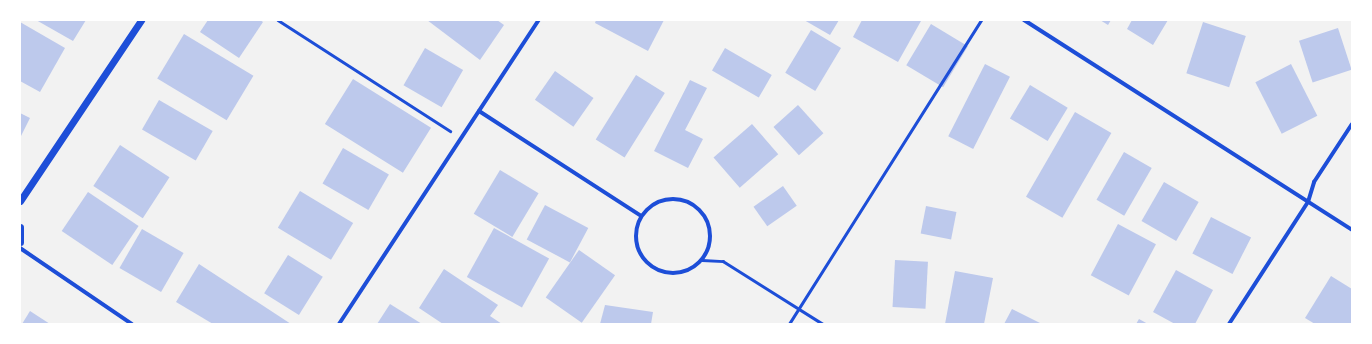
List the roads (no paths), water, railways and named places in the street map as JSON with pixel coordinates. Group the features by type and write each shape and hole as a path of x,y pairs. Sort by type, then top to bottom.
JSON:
{"street":[{"path":"20,201 141,20"},
{"path":"340,324 460,138 539,20"},
{"path":"1024,20 1352,230"},
{"path":"479,111 641,216"},
{"path":"1229,324 1308,202 1314,182 1352,124"},
{"path":"674,198 687,201 701,211 711,235 702,260 685,272 672,273 656,269 638,250 635,237 641,216 650,206 674,198"},
{"path":"20,227 20,242"},
{"path":"20,248 132,324"}]}
